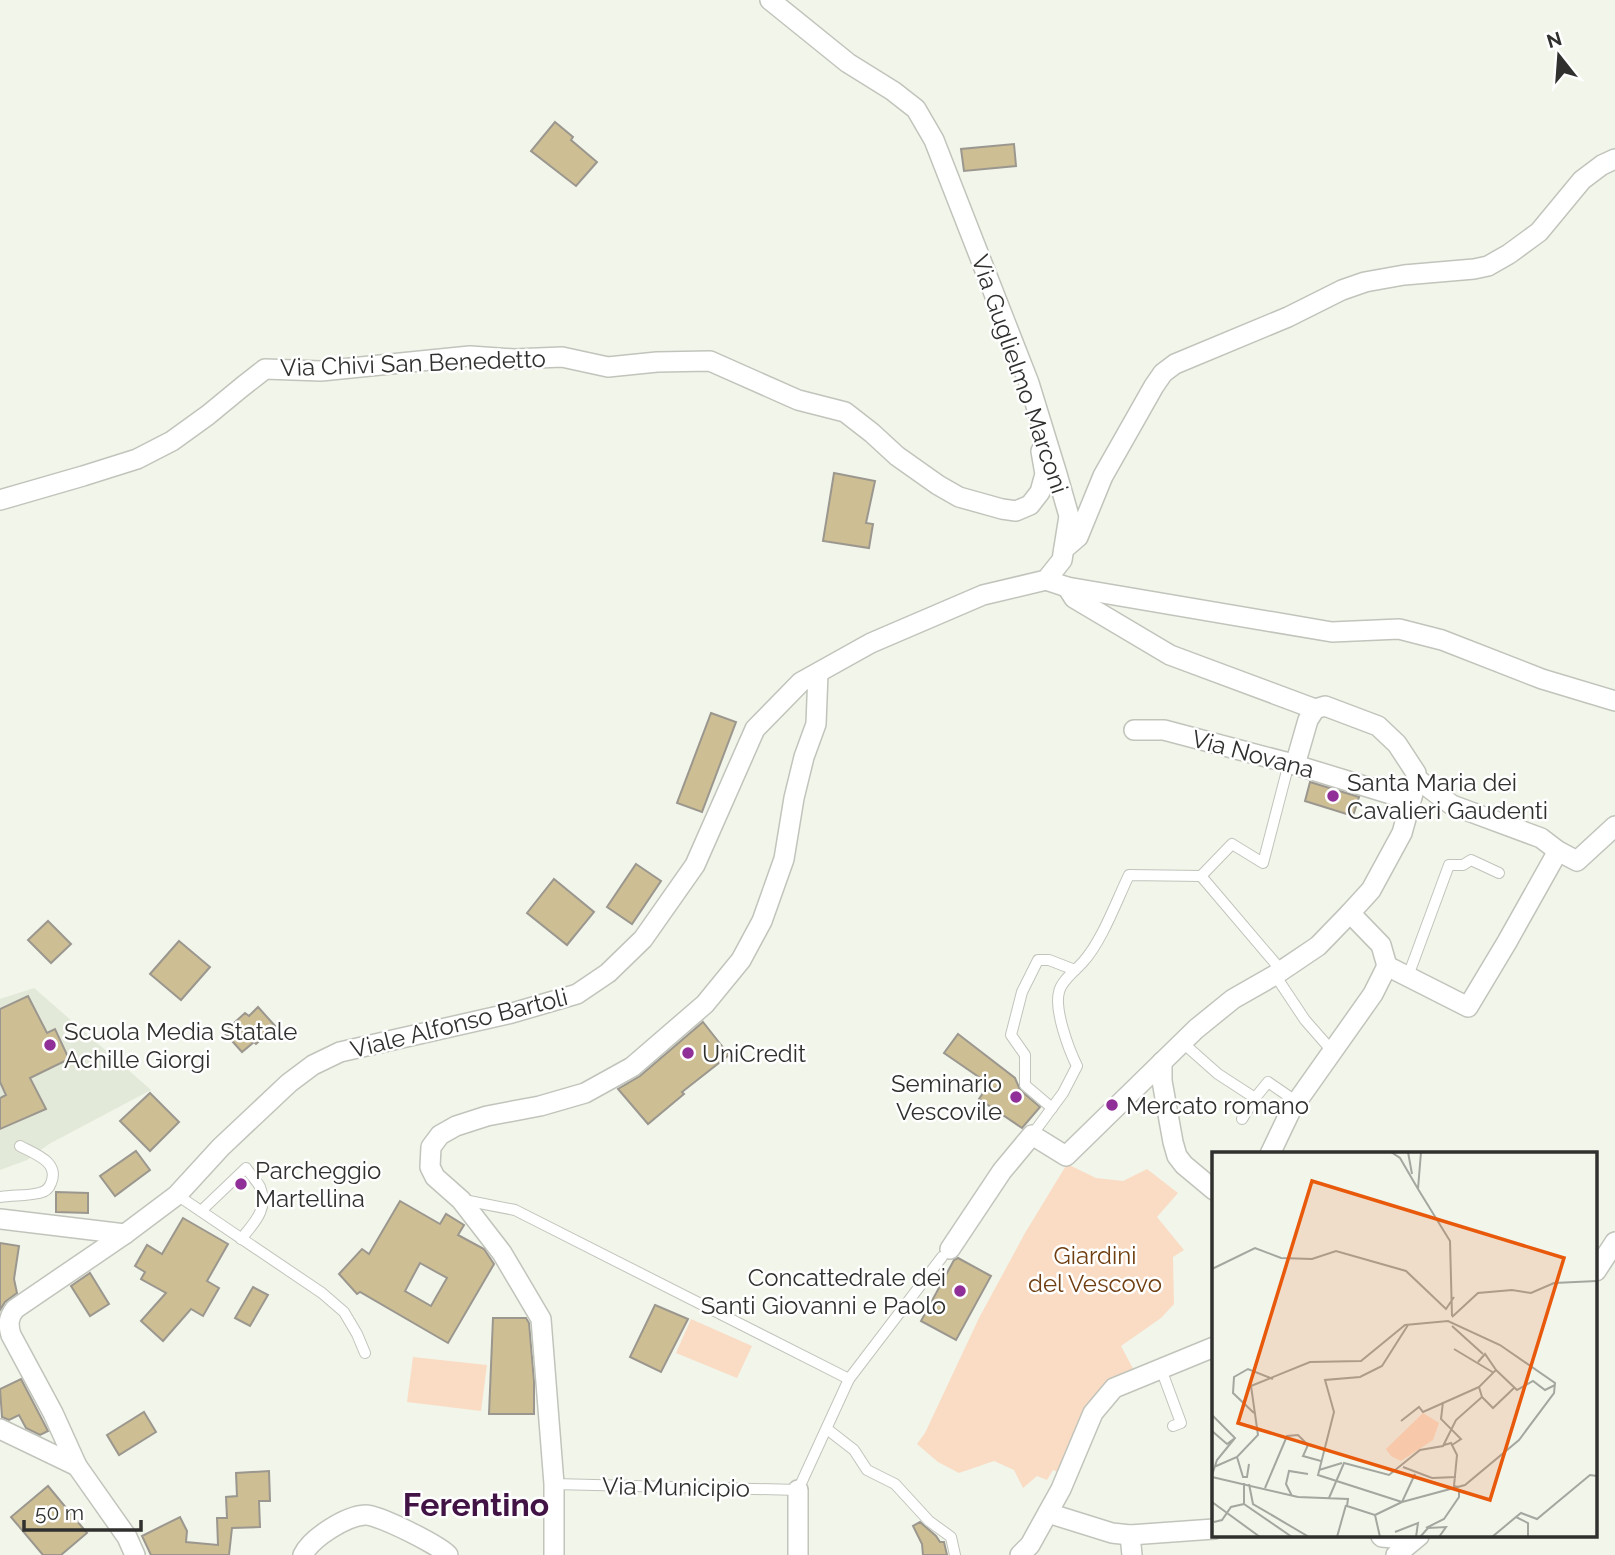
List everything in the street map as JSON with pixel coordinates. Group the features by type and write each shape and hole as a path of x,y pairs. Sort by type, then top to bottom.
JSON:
{"street":[{"name":"Via Guglielmo Marconi","path":"770,0 848,64 916,109 934,140 1029,383 1069,516 1062,560 1046,580"},
{"path":"1063,550 1078,537 1103,476 1154,386 1163,373 1175,364 1365,282 1488,266 1539,232 1581,180 1615,159"},
{"name":"Via Chivi San Benedetto","path":"0,500 137,459 173,440 265,369 321,372 470,356 514,359 562,357 608,368 657,362 710,362 798,400 845,412 897,456 959,497 1016,511 1030,505 1040,492 1045,474 1039,439 1044,430"},
{"path":"554,1555 554,1483 541,1319 502,1253 461,1200 435,1177 430,1167 431,1147 440,1135 456,1126 585,1093 632,1067 705,1004 741,960 762,921 784,859 804,757 817,724 818,673 871,643 983,595 1046,580 1067,587 1332,632 1399,629 1442,640 1542,679 1615,701"},
{"path":"1067,587 1074,598 1170,655 1315,709 1325,706 1378,726 1397,744 1413,767 1417,779 1452,805 1541,838 1577,861 1615,826"},
{"name":"Viale Alfonso Bartoli","path":"135,1555 127,1536 77,1466 53,1413 10,1335 10,1315 28,1298 125,1234 177,1195 231,1138 289,1083 313,1065 340,1052 512,1013 577,994 608,973 643,939 695,864 755,729 801,682 818,673"},
{"path":"1292,764 1308,720 1315,709"},
{"name":"Via Novana","path":"1134,730 1164,730 1292,764 1410,800"},
{"path":"946,1253 1002,1171 1031,1135 1066,1156 1162,1062 1233,999 1318,946 1350,914 1371,890 1402,833 1417,779"},
{"path":"1387,966 1468,1007 1558,851"},
{"path":"1271,1152 1291,1110 1373,994 1387,966 1381,945 1350,914"},
{"path":"1162,1062 1162,1081 1177,1156 1212,1188"},
{"path":"0,1219 125,1234"},
{"path":"1598,1268 1615,1241"},
{"path":"1020,1555 1030,1545 1061,1489 1093,1413 1114,1388 1212,1348"},
{"name":"Viale Alfonso Bartoli","path":"0,1429 77,1466"},
{"path":"798,1490 798,1555"},
{"path":"1048,1513 1088,1527 1130,1535 1212,1529"},
{"path":"303,1555 313,1541 350,1519 366,1515 374,1516 440,1548 448,1555"},
{"path":"1130,1535 1132,1555"}],"lane":[{"path":"1031,1135 1063,1093 1077,1066 1067,1045 1058,1004 1061,985 1095,945 1129,875 1201,876 1232,845 1264,863 1292,764"},
{"path":"1408,976 1448,865 1463,865 1471,860 1499,873"},
{"path":"1201,876 1278,973 1305,1020 1333,1052"},
{"path":"1052,1108 1025,1085 1025,1055 1010,1035 1021,992 1038,960 1075,970"},
{"path":"1183,1043 1218,1074 1255,1098"},
{"path":"1242,1119 1268,1082 1298,1102"},
{"path":"0,1196 41,1193 49,1188 53,1180 53,1171 45,1159 20,1146"},
{"path":"201,1211 246,1168 260,1188 263,1203 261,1214 242,1239"},
{"path":"177,1195 322,1293 344,1312 365,1353"},
{"path":"461,1200 515,1210 849,1379"},
{"path":"798,1490 849,1379 946,1253"},
{"path":"1161,1369 1181,1423 1173,1426"},
{"path":"827,1429 854,1450 867,1470 895,1484 929,1521 951,1537 955,1555"},
{"name":"Via Municipio","path":"554,1483 798,1490"}],"shaded area":[{"name":"Scuola Media Statale Achille Giorgi","path":"34,988 151,1090 49,1144 27,1160 0,1170 0,999"}],"green space":[{"name":"Giardini del Vescovo","path":"1067,1164 1096,1178 1123,1181 1147,1169 1178,1193 1157,1217 1184,1250 1173,1257 1174,1304 1161,1318 1121,1346 1138,1378 1117,1381 1067,1476 1053,1470 1047,1480 1037,1476 1023,1488 1014,1470 994,1461 959,1473 938,1462 917,1444 925,1433 979,1318 1025,1233"},
{"path":"691,1319 752,1346 737,1378 676,1353"},
{"path":"413,1357 487,1365 481,1411 407,1402"}],"building":[{"path":"555,122 597,162 576,186 531,151"},
{"path":"1014,144 1016,166 964,171 961,149"},
{"path":"834,473 875,481 866,523 873,524 869,548 823,541"},
{"path":"711,713 736,722 702,812 677,803"},
{"name":"Santa Maria dei Cavalieri Gaudenti","path":"1310,782 1359,797 1353,816 1305,801"},
{"path":"636,864 661,881 632,924 607,907"},
{"path":"554,879 594,912 567,945 527,913"},
{"path":"48,921 71,944 51,963 28,940"},
{"path":"179,941 210,967 181,1000 150,974"},
{"path":"28,996 47,1033 55,1029 69,1059 30,1078 46,1109 0,1129 0,1098 6,1095 0,1082 0,1009"},
{"path":"258,1007 276,1027 242,1052 224,1032 245,1013 249,1016"},
{"path":"703,1022 729,1055 682,1092 684,1094 648,1124 618,1089 640,1076"},
{"path":"958,1034 1015,1078 1020,1090 1040,1107 1022,1128 979,1099 989,1084 944,1053"},
{"path":"150,1093 179,1122 150,1151 120,1121"},
{"path":"136,1151 150,1170 115,1196 100,1176"},
{"path":"56,1192 88,1193 88,1213 56,1212"},
{"path":"400,1201 440,1224 446,1214 464,1225 458,1235 484,1249 494,1264 448,1343 360,1292 357,1294 339,1274 362,1249 369,1254","holes":["420,1263 447,1278 431,1306 405,1291"]},
{"path":"183,1218 228,1244 207,1281 219,1288 203,1316 191,1309 163,1341 141,1321 166,1293 141,1279 145,1272 135,1266 147,1245 162,1254"},
{"path":"0,1243 19,1246 14,1279 17,1293 5,1302 0,1310"},
{"name":"Concattedrale dei Santi Giovanni e Paolo","path":"958,1258 991,1276 956,1340 921,1321 954,1260"},
{"path":"90,1273 109,1304 90,1316 71,1286"},
{"path":"253,1287 268,1295 250,1326 235,1318"},
{"path":"655,1305 688,1319 661,1372 630,1357"},
{"path":"493,1318 526,1318 529,1323 534,1414 489,1414"},
{"path":"21,1379 48,1431 40,1435 26,1428 19,1415 9,1420 2,1417 0,1389"},
{"path":"144,1412 156,1432 119,1455 107,1435"},
{"path":"269,1471 270,1501 259,1501 260,1527 232,1528 229,1555 151,1555 142,1536 180,1517 187,1531 186,1542 218,1545 217,1518 227,1518 226,1497 237,1496 236,1473"},
{"path":"48,1486 87,1533 61,1555 43,1555 11,1517"},
{"path":"920,1522 940,1542 944,1542 947,1555 923,1555 922,1544 913,1526"}],"place":[{"name":"Santa Maria dei Cavalieri Gaudenti","path":"1333,796"},
{"name":"Scuola Media Statale Achille Giorgi","path":"50,1045"},
{"name":"UniCredit","path":"688,1053"},
{"name":"Seminario Vescovile","path":"1016,1097"},
{"name":"Mercato romano","path":"1112,1105"},
{"name":"Parcheggio Martellina","path":"241,1184"},
{"name":"Concattedrale dei Santi Giovanni e Paolo","path":"960,1291"}],"district":[{"name":"Ferentino","path":"476,1504"}]}
